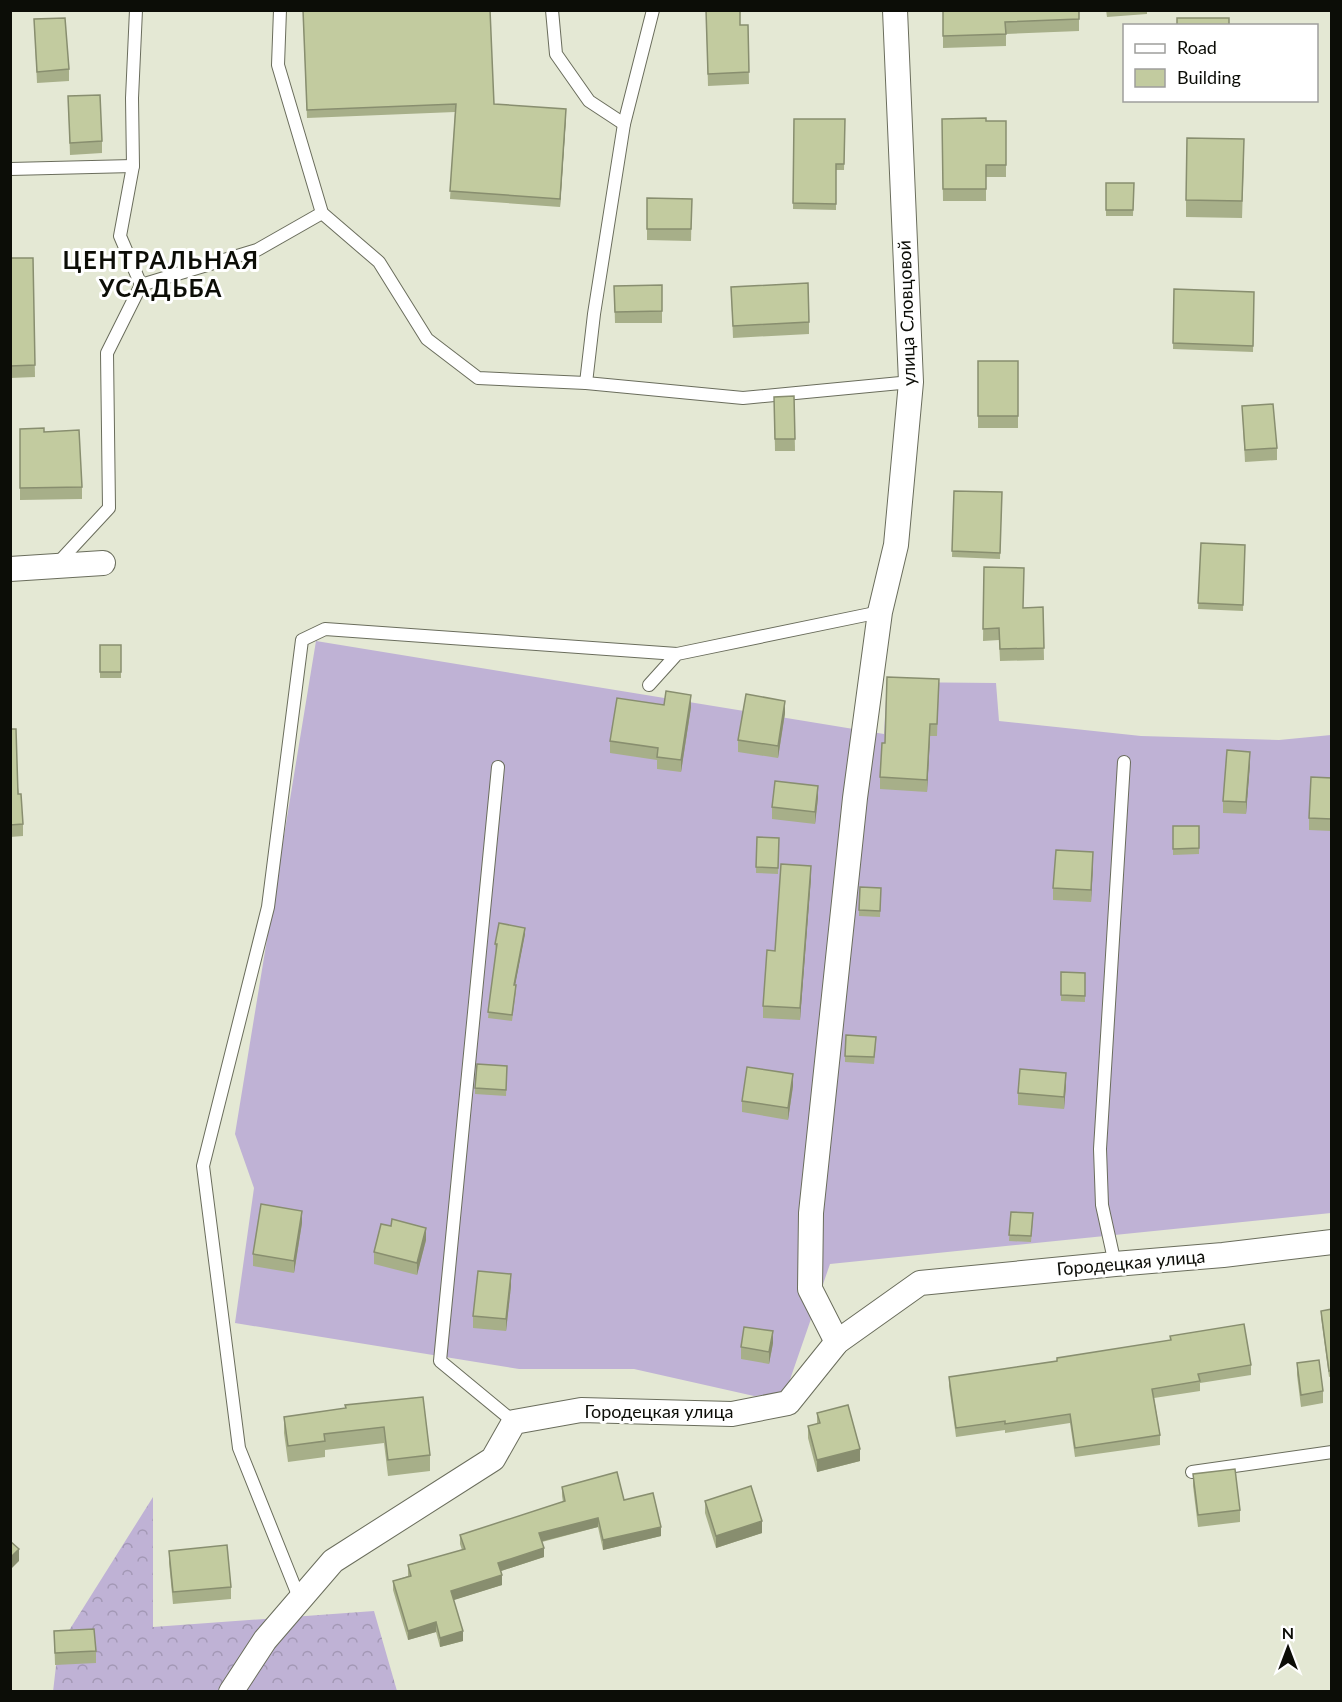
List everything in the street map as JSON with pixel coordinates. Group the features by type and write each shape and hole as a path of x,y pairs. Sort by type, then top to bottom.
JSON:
{"street":[{"name":"улица Словцовой","path":"837,1342 810,1289 811,1213 855,798 880,612 896,545 911,382 895,10"},
{"path":"10,569 103,563"},
{"name":"Городецкая улица","path":"514,1422 581,1410 732,1414 788,1403 837,1342 920,1283 1223,1255 1332,1242"},
{"path":"231,1692 265,1640 333,1561 493,1459 514,1422"}],"lane":[{"path":"136,10 132,98 133,166 120,236 141,285"},
{"path":"280,10 278,65 322,213 379,262 427,339 478,378 586,383 743,398 911,382"},
{"path":"552,10 556,54 589,101 624,124"},
{"path":"586,383 594,314 624,124 653,10"},
{"path":"10,169 133,166"},
{"path":"57,565 109,508 107,353 141,285 257,250 322,213"},
{"path":"300,1600 239,1448 203,1167 268,906 302,640 325,629 677,654 880,612"},
{"path":"649,685 677,654"},
{"path":"1114,1264 1102,1205 1100,1149 1124,762"},
{"path":"498,767 440,1361 514,1422"},
{"path":"1192,1472 1332,1452"}],"green space":[{"path":"316,641 884,734 887,682 996,683 999,721 1141,736 1279,740 1331,735 1331,1213 830,1264 785,1394 754,1396 634,1369 519,1369 235,1323 254,1188 235,1134"},
{"path":"153,1497 153,1627 374,1611 397,1691 53,1692 58,1648"}],"building":[{"path":"303,10 490,10 494,104 566,109 560,199 450,191 456,104 307,110"},
{"path":"706,10 740,10 740,25 748,25 749,72 708,74"},
{"path":"943,10 1079,10 1079,19 1005,22 1006,34 943,36"},
{"path":"65,18 69,69 37,72 34,19"},
{"path":"1177,18 1229,18 1229,24 1177,24"},
{"path":"100,95 102,141 70,143 68,96"},
{"path":"986,118 986,121 1006,121 1006,165 986,165 986,189 943,189 942,119"},
{"path":"794,119 845,119 844,164 836,164 836,204 793,203"},
{"path":"1187,138 1244,139 1242,201 1186,200"},
{"path":"1106,183 1134,183 1133,210 1106,210"},
{"path":"647,198 692,199 691,229 647,229"},
{"path":"10,258 33,258 35,365 10,366"},
{"path":"808,283 809,322 733,326 731,287"},
{"path":"662,285 662,311 615,312 614,286"},
{"path":"1174,289 1254,292 1253,346 1173,343"},
{"path":"978,361 1018,361 1018,416 978,416"},
{"path":"794,396 795,439 775,439 774,397"},
{"path":"1273,404 1277,448 1245,450 1242,406"},
{"path":"44,428 44,432 79,430 82,487 20,488 20,429"},
{"path":"954,491 1002,492 1000,553 952,551"},
{"path":"1201,543 1245,545 1243,605 1198,603"},
{"path":"984,567 1024,568 1023,608 1043,607 1044,648 1000,649 999,628 983,629"},
{"path":"100,645 121,645 121,672 100,672"},
{"path":"887,677 939,679 937,724 930,724 927,780 880,777 882,743 885,743"},
{"path":"666,691 691,695 681,760 657,757 658,748 610,741 617,698 664,705"},
{"path":"746,694 785,701 778,746 738,740"},
{"path":"10,729 16,729 18,794 21,794 23,824 10,825"},
{"path":"1227,750 1250,752 1246,802 1223,801"},
{"path":"1311,777 1332,778 1332,819 1309,818"},
{"path":"775,781 818,786 815,812 772,807"},
{"path":"1173,826 1199,826 1199,848 1173,849"},
{"path":"757,837 779,838 778,868 756,867"},
{"path":"1056,850 1093,852 1091,890 1053,888"},
{"path":"781,864 811,866 800,1008 763,1006 767,950 775,951"},
{"path":"860,887 881,888 880,911 859,910"},
{"path":"499,923 525,928 514,985 516,985 512,1015 488,1012"},
{"path":"1061,972 1085,973 1085,996 1061,995"},
{"path":"846,1035 876,1037 874,1057 845,1056"},
{"path":"477,1064 507,1066 506,1090 475,1088"},
{"path":"747,1067 793,1074 788,1108 742,1101"},
{"path":"1020,1069 1066,1073 1064,1097 1018,1093"},
{"path":"261,1204 302,1211 294,1261 253,1254"},
{"path":"1011,1212 1033,1213 1031,1236 1009,1235"},
{"path":"392,1219 426,1228 417,1263 374,1252 381,1224 391,1226"},
{"path":"478,1271 511,1274 506,1319 473,1316"},
{"path":"1332,1309 1332,1370 1329,1371 1321,1311"},
{"path":"1244,1324 1251,1365 1198,1374 1200,1381 1152,1389 1160,1435 1075,1448 1070,1414 1005,1424 1005,1421 956,1428 949,1377 1057,1361 1057,1358 1171,1340 1170,1336"},
{"path":"744,1327 773,1331 769,1352 741,1347"},
{"path":"1319,1360 1323,1391 1301,1395 1297,1363"},
{"path":"423,1397 430,1455 388,1460 384,1427 324,1434 325,1441 288,1446 284,1417 346,1408 345,1405"},
{"path":"848,1405 860,1449 817,1460 808,1426 820,1423 817,1413"},
{"path":"1235,1469 1240,1510 1198,1515 1193,1474"},
{"path":"617,1472 624,1500 653,1493 661,1527 603,1540 598,1518 539,1533 544,1548 498,1563 502,1575 451,1591 463,1631 440,1638 436,1622 408,1631 393,1581 411,1576 408,1565 465,1549 460,1535 565,1501 562,1487"},
{"path":"751,1486 762,1521 716,1536 705,1501"},
{"path":"10,1541 19,1549 10,1558"},
{"path":"227,1545 231,1587 173,1592 169,1551"},
{"path":"94,1629 96,1651 55,1653 54,1631"}],"district":[{"name":"ЦЕНТРАЛЬНАЯ УСАДЬБА","path":"161,275"}]}
